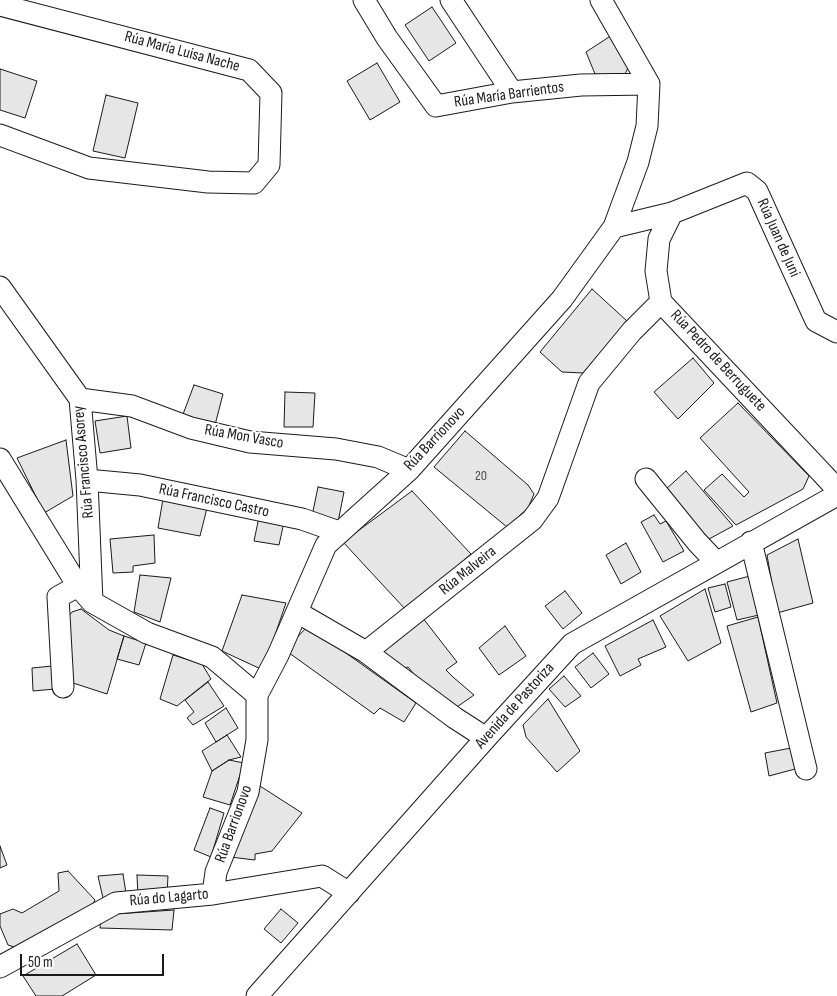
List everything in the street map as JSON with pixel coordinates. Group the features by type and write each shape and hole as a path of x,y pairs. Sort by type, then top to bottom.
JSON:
{"street":[{"name":"Rúa María Barrientos","path":"364,0 387,38 436,106 512,92 581,85 650,84"},
{"path":"451,0 512,92"},
{"path":"601,0 650,84"},
{"name":"Rúa María Luisa Nache","path":"0,5 249,70 271,94 269,165 254,183 208,182 90,168 0,135"},
{"name":"Rúa Barrionovo","path":"213,894 216,872 248,792 257,740 257,695 278,656 326,545 409,470 562,300 614,227 640,153 646,126 650,84"},
{"name":"Rúa Juan de Juni","path":"614,227 672,213 747,183 757,191 816,321 837,332"},
{"name":"Rúa Pedro de Berruguete","path":"672,213 659,239 656,271 661,302 837,489"},
{"name":"Rúa Francisco Asorey","path":"0,287 80,399 87,480 85,594"},
{"name":"Rúa Malveira","path":"366,652 532,520 548,498 589,383 632,331 661,302"},
{"name":"Rúa Mon Vasco","path":"80,399 132,406 191,428 250,442 336,449 378,457 409,470"},
{"path":"0,459 85,594 147,633 212,657 257,695"},
{"path":"646,479 697,542 716,562"},
{"name":"Rúa Francisco Castro","path":"87,480 140,485 302,519 339,532"},
{"name":"Avenida de Pastoriza","path":"257,996 572,644 751,542 837,496"},
{"path":"751,542 806,769"},
{"path":"60,556 56,578 63,687"},
{"path":"58,597 85,594"},
{"path":"297,612 366,652 455,718 486,738"},
{"name":"Rúa do Lagarto","path":"0,967 116,903 213,894 322,876 349,893"}],"building":[{"path":"432,7 456,43 429,61 405,25"},
{"path":"612,35 629,66 624,76 595,74 586,52"},
{"path":"377,63 400,102 370,120 347,81"},
{"path":"0,69 37,81 25,118 0,110"},
{"path":"106,95 138,103 125,158 93,151"},
{"path":"592,289 627,321 583,373 562,372 540,352"},
{"path":"693,358 714,383 678,419 654,392"},
{"path":"194,385 223,394 215,425 182,417"},
{"path":"285,392 315,393 313,427 284,427"},
{"path":"738,403 809,476 803,489 736,525 704,490 722,474 744,497 749,492 700,438"},
{"path":"127,416 131,448 100,453 95,421"},
{"path":"465,431 528,485 534,494 528,508 507,527 434,467"},
{"path":"66,440 73,496 44,513 17,458"},
{"path":"686,471 733,526 709,539 665,490"},
{"path":"318,487 344,492 338,522 312,516"},
{"path":"412,491 471,554 406,610 343,542"},
{"path":"163,499 207,508 200,536 158,528"},
{"path":"654,515 660,524 666,521 684,551 663,562 641,522"},
{"path":"259,517 284,522 279,545 254,541"},
{"path":"154,535 155,563 133,566 133,572 113,573 110,539"},
{"path":"798,539 813,603 777,613 767,555"},
{"path":"626,543 641,572 621,584 606,555"},
{"path":"140,575 171,578 160,622 134,612"},
{"path":"750,576 759,615 737,620 727,582"},
{"path":"725,584 731,607 715,612 708,588"},
{"path":"705,589 721,643 688,661 660,616"},
{"path":"565,591 582,613 563,629 545,606"},
{"path":"242,595 286,603 263,670 222,651"},
{"path":"81,609 109,630 124,636 107,694 70,682 67,618 72,612"},
{"path":"422,617 457,662 446,670 474,695 454,709 424,686 408,667 404,669 379,652"},
{"path":"758,617 777,703 751,712 727,626"},
{"path":"653,620 666,647 638,659 641,665 620,676 605,646"},
{"path":"308,626 416,703 404,722 380,708 374,714 285,650"},
{"path":"505,626 526,656 499,675 479,648"},
{"path":"124,636 146,643 139,665 117,659"},
{"path":"593,653 609,674 591,688 575,667"},
{"path":"173,655 202,664 211,679 177,706 160,699"},
{"path":"52,666 55,689 33,691 32,668"},
{"path":"564,676 581,696 565,707 549,689"},
{"path":"208,682 224,706 193,725 187,718 194,712 185,700"},
{"path":"548,699 580,751 557,772 526,737 523,725"},
{"path":"226,708 238,728 216,742 205,723"},
{"path":"227,735 241,757 229,760 212,771 202,751"},
{"path":"791,748 795,769 769,776 765,753"},
{"path":"229,760 244,763 230,805 203,797 212,771"},
{"path":"260,786 302,813 272,851 255,854 255,860 230,857"},
{"path":"210,808 224,813 211,857 194,850"},
{"path":"0,846 7,865 0,868"},
{"path":"68,871 95,900 89,911 17,948 8,945 0,926 0,914 13,909 22,913 59,891 58,873"},
{"path":"123,874 126,893 103,898 98,876"},
{"path":"137,875 168,876 167,895 138,897"},
{"path":"281,909 298,923 281,943 264,929"},
{"path":"174,910 172,930 100,928 101,915"},
{"path":"77,944 96,975 62,996 36,996 23,976"}]}
